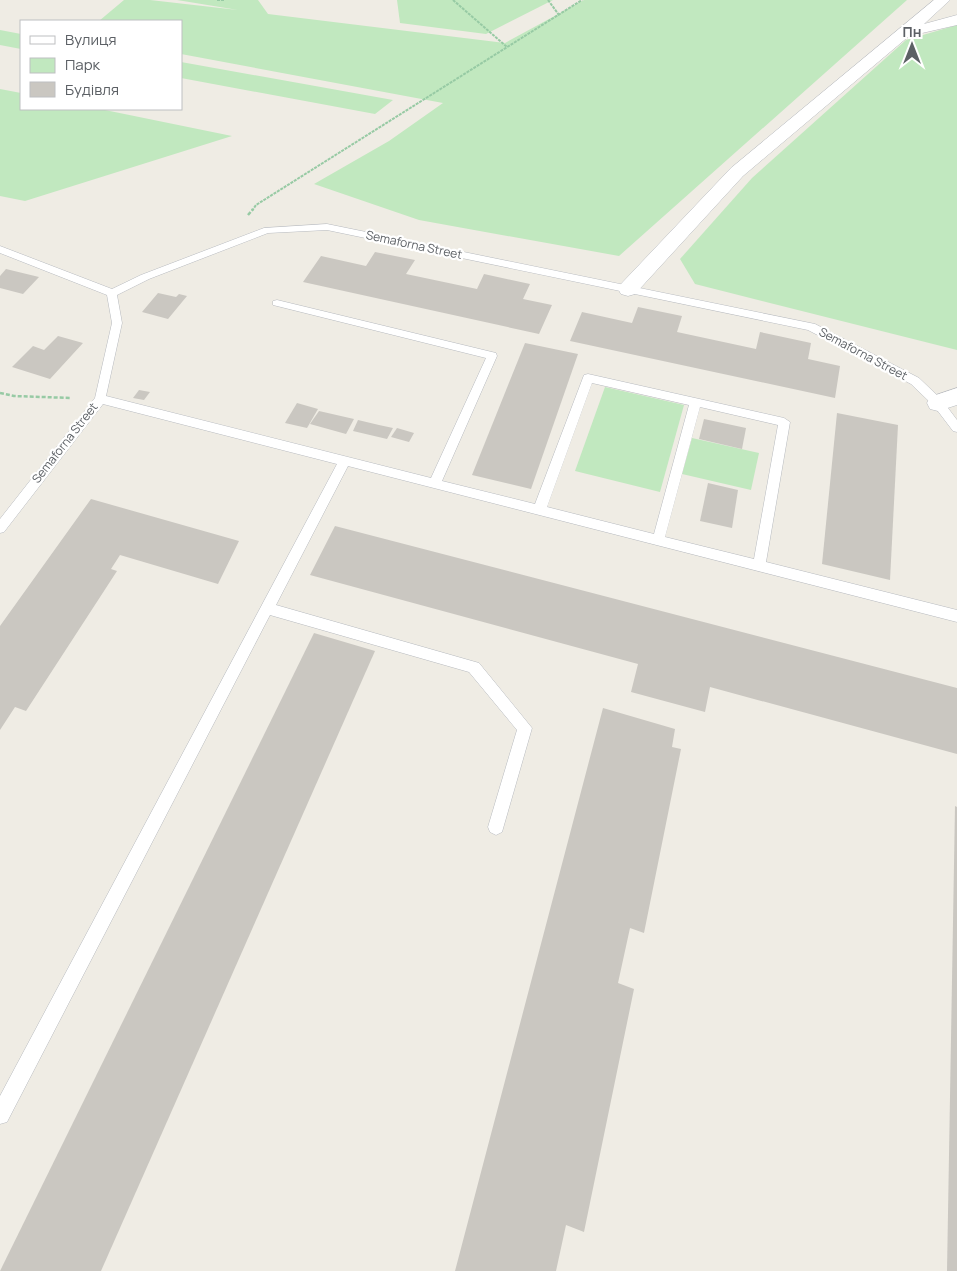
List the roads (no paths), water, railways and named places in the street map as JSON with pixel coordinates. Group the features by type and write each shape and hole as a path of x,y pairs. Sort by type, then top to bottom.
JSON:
{"street":[{"path":"628,289 737,172 897,36 943,0"},
{"path":"897,36 957,20"}],"lane":[{"name":"Semaforna Street","path":"0,528 100,399 117,322 112,293 145,277 267,230 328,228 811,327 948,400 957,428"},
{"path":"0,249 112,293"},
{"path":"277,303 492,356 434,484"},
{"path":"539,511 588,378 784,422 759,565"},
{"path":"100,399 957,616"},
{"path":"658,541 696,402"},
{"path":"0,1115 344,462"},
{"path":"267,608 474,667 525,728 496,827"}]}
